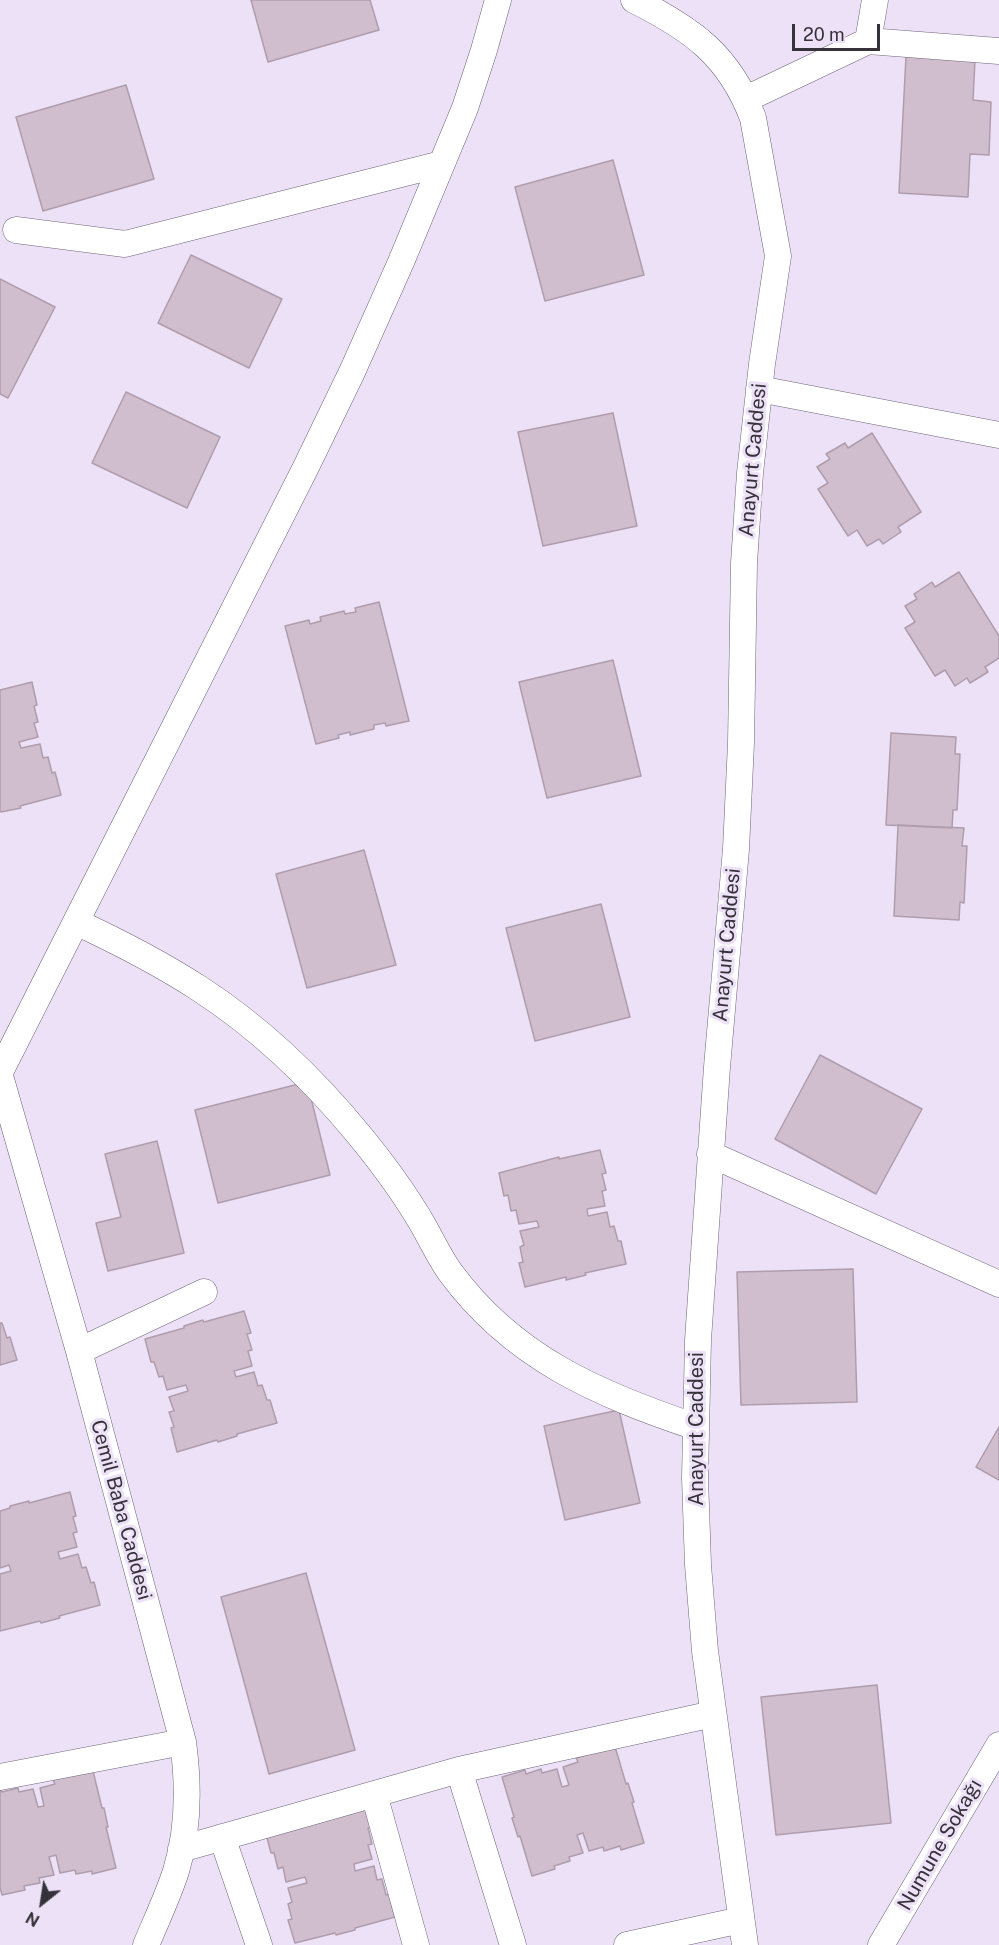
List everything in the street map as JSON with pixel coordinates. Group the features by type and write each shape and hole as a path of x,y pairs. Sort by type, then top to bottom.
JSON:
{"street":[{"path":"0,1074 320,437 401,262 465,108 498,0"},
{"name":"Anayurt Caddesi","path":"634,0 681,27 708,47 736,80 753,118 778,256 759,388 750,473 744,563 741,743 736,849 710,1154 698,1340 695,1478 698,1565 705,1652 745,1945"},
{"path":"868,41 875,0"},
{"path":"746,99 868,41 999,51"},
{"path":"16,230 125,244 441,164"},
{"path":"759,388 999,435"},
{"path":"76,922 150,958 200,989 238,1016 282,1055 324,1096 360,1136 422,1223 448,1270 492,1321 517,1342 557,1368 599,1389 646,1410 696,1427"},
{"name":"Cemil Baba Caddesi","path":"0,1074 79,1351 183,1742 187,1771 186,1825 175,1873 146,1945"},
{"path":"710,1154 999,1284"},
{"path":"79,1351 204,1292"},
{"path":"181,1849 459,1770 713,1714"},
{"path":"0,1777 183,1742"},
{"name":"Numune Sokağı","path":"881,1945 999,1745"},
{"path":"459,1770 513,1945"},
{"path":"374,1794 416,1945"},
{"path":"222,1837 259,1945"},
{"path":"627,1945 741,1920"}],"building":[{"path":"251,0 370,0 379,30 268,62"},
{"path":"906,56 975,60 973,100 991,102 989,155 970,154 968,197 899,193"},
{"path":"126,85 154,179 43,211 16,117"},
{"path":"613,160 644,275 545,301 515,187"},
{"path":"191,255 282,299 249,368 158,323"},
{"path":"0,279 55,307 8,398 0,394"},
{"path":"126,392 220,437 187,508 92,463"},
{"path":"613,413 637,526 543,546 518,432"},
{"path":"872,433 921,512 898,527 901,532 883,544 879,539 867,546 857,530 848,536 818,489 828,483 817,467 830,459 826,454 845,443 848,448"},
{"path":"959,572 999,636 999,658 985,667 988,672 970,683 967,678 955,686 945,670 935,676 905,628 915,622 905,606 917,599 914,594 932,582 935,587"},
{"path":"379,602 409,721 386,726 385,723 374,725 374,729 350,735 350,732 338,735 339,738 316,744 285,626 309,620 310,624 321,621 320,617 344,611 345,614 356,612 355,608"},
{"path":"613,660 641,776 547,798 519,682"},
{"path":"32,682 37,705 34,706 38,722 34,723 38,737 19,742 21,748 40,744 43,758 48,757 52,773 55,772 61,795 1,812 0,690"},
{"path":"891,733 956,737 955,754 960,754 957,810 953,810 952,828 886,825"},
{"path":"898,825 964,828 962,846 967,846 964,903 960,902 959,920 894,916"},
{"path":"364,850 396,965 307,988 276,874"},
{"path":"601,904 630,1017 535,1041 506,928"},
{"path":"820,1055 922,1109 876,1194 775,1139"},
{"path":"307,1082 330,1175 218,1203 195,1110"},
{"path":"157,1141 184,1253 108,1271 96,1223 121,1217 105,1154"},
{"path":"600,1150 606,1173 602,1174 606,1190 602,1191 605,1206 587,1209 588,1216 607,1212 610,1227 614,1226 618,1241 621,1241 626,1264 585,1273 586,1275 566,1280 566,1277 525,1287 519,1263 523,1262 520,1247 524,1245 520,1231 539,1227 537,1221 519,1224 516,1210 511,1211 508,1195 504,1196 499,1173 559,1157 559,1159"},
{"path":"853,1269 857,1402 741,1405 737,1272"},
{"path":"244,1311 251,1333 247,1334 252,1350 248,1351 252,1366 234,1371 236,1377 254,1372 258,1386 262,1385 267,1400 270,1400 277,1423 218,1442 217,1440 177,1452 171,1428 174,1427 169,1412 174,1411 169,1397 188,1391 186,1385 167,1390 163,1376 159,1377 154,1362 151,1362 145,1339 203,1320 204,1322"},
{"path":"0,1323 2,1323 7,1338 10,1337 17,1360 0,1365"},
{"path":"619,1410 640,1503 565,1520 544,1426"},
{"path":"999,1427 999,1480 976,1467"},
{"path":"70,1492 76,1516 73,1517 77,1532 73,1533 77,1547 58,1552 60,1559 78,1554 82,1568 86,1567 91,1583 94,1582 100,1605 41,1623 40,1621 0,1631 0,1574 11,1571 9,1565 0,1568 0,1511 10,1506"},
{"path":"306,1573 355,1750 269,1774 221,1597"},
{"path":"877,1685 891,1823 776,1835 761,1697"},
{"path":"614,1743 634,1802 632,1803 644,1843 621,1850 620,1846 604,1851 603,1847 589,1851 583,1833 577,1835 583,1853 569,1857 570,1861 554,1866 555,1869 532,1876 512,1818 514,1817 502,1777 525,1770 526,1774 541,1769 542,1773 557,1769 562,1787 569,1785 563,1767 578,1762 576,1758"},
{"path":"92,1767 102,1808 104,1808 116,1868 92,1874 92,1871 76,1874 75,1870 60,1873 56,1855 49,1857 54,1875 39,1878 40,1883 24,1886 25,1890 2,1895 0,1887 0,1789 2,1792 18,1788 19,1792 33,1789 38,1807 44,1806 40,1788 55,1784 53,1780"},
{"path":"365,1804 371,1827 368,1828 372,1844 368,1845 372,1859 354,1864 355,1871 374,1866 377,1880 382,1879 386,1895 389,1894 395,1917 336,1935 335,1933 295,1943 288,1920 292,1919 288,1904 292,1902 288,1888 307,1883 305,1877 286,1882 283,1867 278,1869 274,1853 271,1853 265,1830"}]}
